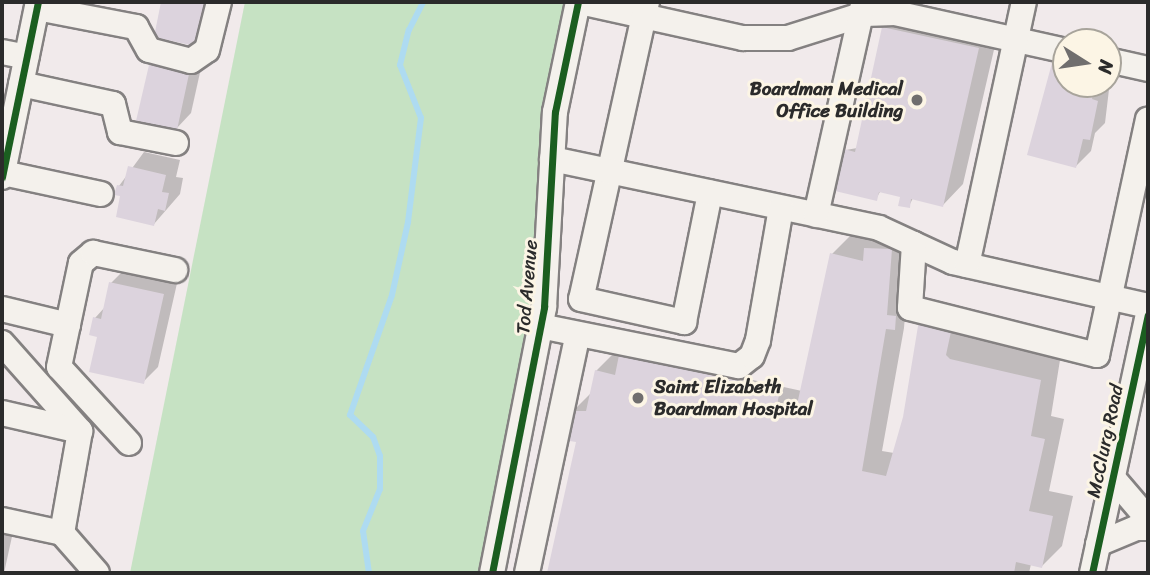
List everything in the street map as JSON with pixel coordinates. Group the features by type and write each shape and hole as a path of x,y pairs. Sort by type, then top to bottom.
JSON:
{"street":[{"path":"102,194 3,168 37,5 92,10 136,27 149,50 191,61 207,50 219,2"},
{"path":"579,2 645,9 743,38 788,38 862,8 1052,48"},
{"name":"Tod Avenue","path":"492,573 540,326 555,112 579,2"},
{"path":"967,265 1024,2"},
{"path":"816,215 862,8"},
{"path":"645,9 581,299 684,323 710,193"},
{"path":"2,52 27,57"},
{"path":"1122,63 1148,69"},
{"path":"21,84 113,104 120,132 176,143"},
{"path":"914,244 910,308 1097,355 1148,119"},
{"path":"552,159 879,229 967,265 1148,306"},
{"path":"540,326 739,366 752,356 758,340 781,208"},
{"path":"129,443 61,373 81,263 89,254 175,271"},
{"path":"2,309 68,325"},
{"name":"McClurg Road","path":"1092,573 1148,315"},
{"path":"527,573 578,334"},
{"path":"2,343 80,431"},
{"path":"2,414 80,431"},
{"path":"62,533 80,431"},
{"path":"514,462 550,469"},
{"path":"1113,478 1148,519"},
{"path":"2,520 62,533 97,573"},
{"path":"1098,544 1136,528 1148,528"}],"green space":[{"path":"245,2 568,2 527,354 482,573 130,573"}],"building":[{"path":"161,2 205,2 195,46 154,37"},
{"name":"Boardman Medical Office Building","path":"882,27 979,48 943,207 911,199 910,208 898,206 900,197 879,192 877,201 835,191 844,149 855,152"},
{"path":"1052,63 1052,98 1092,98 1098,101 1090,140 1083,139 1076,168 1027,155"},
{"path":"149,65 189,74 177,130 136,121"},
{"path":"128,166 166,175 162,192 169,193 165,211 158,209 154,226 116,217 120,196 114,195 117,185 123,186"},
{"path":"864,248 892,249 887,315 896,316 895,330 886,329 862,471 886,476 903,417 919,320 952,327 946,355 950,359 1041,380 1031,436 1045,439 1029,511 1053,516 1042,568 1016,562 1014,573 547,573 576,442 564,440 570,411 586,411 595,370 615,375 619,355 780,390 776,410 795,414 830,253 863,261"},
{"path":"109,282 164,294 144,384 89,372 97,337 89,335 93,317 101,319"}],"waterway":[{"path":"369,573 363,531 380,489 380,456 373,437 350,415 392,295 408,222 421,118 400,65 409,30 423,2"}],"cycle path":[{"path":"2,177 38,2"},
{"path":"492,573 544,307 555,112 578,2"},
{"path":"1092,573 1148,315"}],"place":[{"name":"Boardman Medical Office Building","path":"917,100"},
{"name":"Saint Elizabeth Boardman Hospital","path":"638,398"}]}
